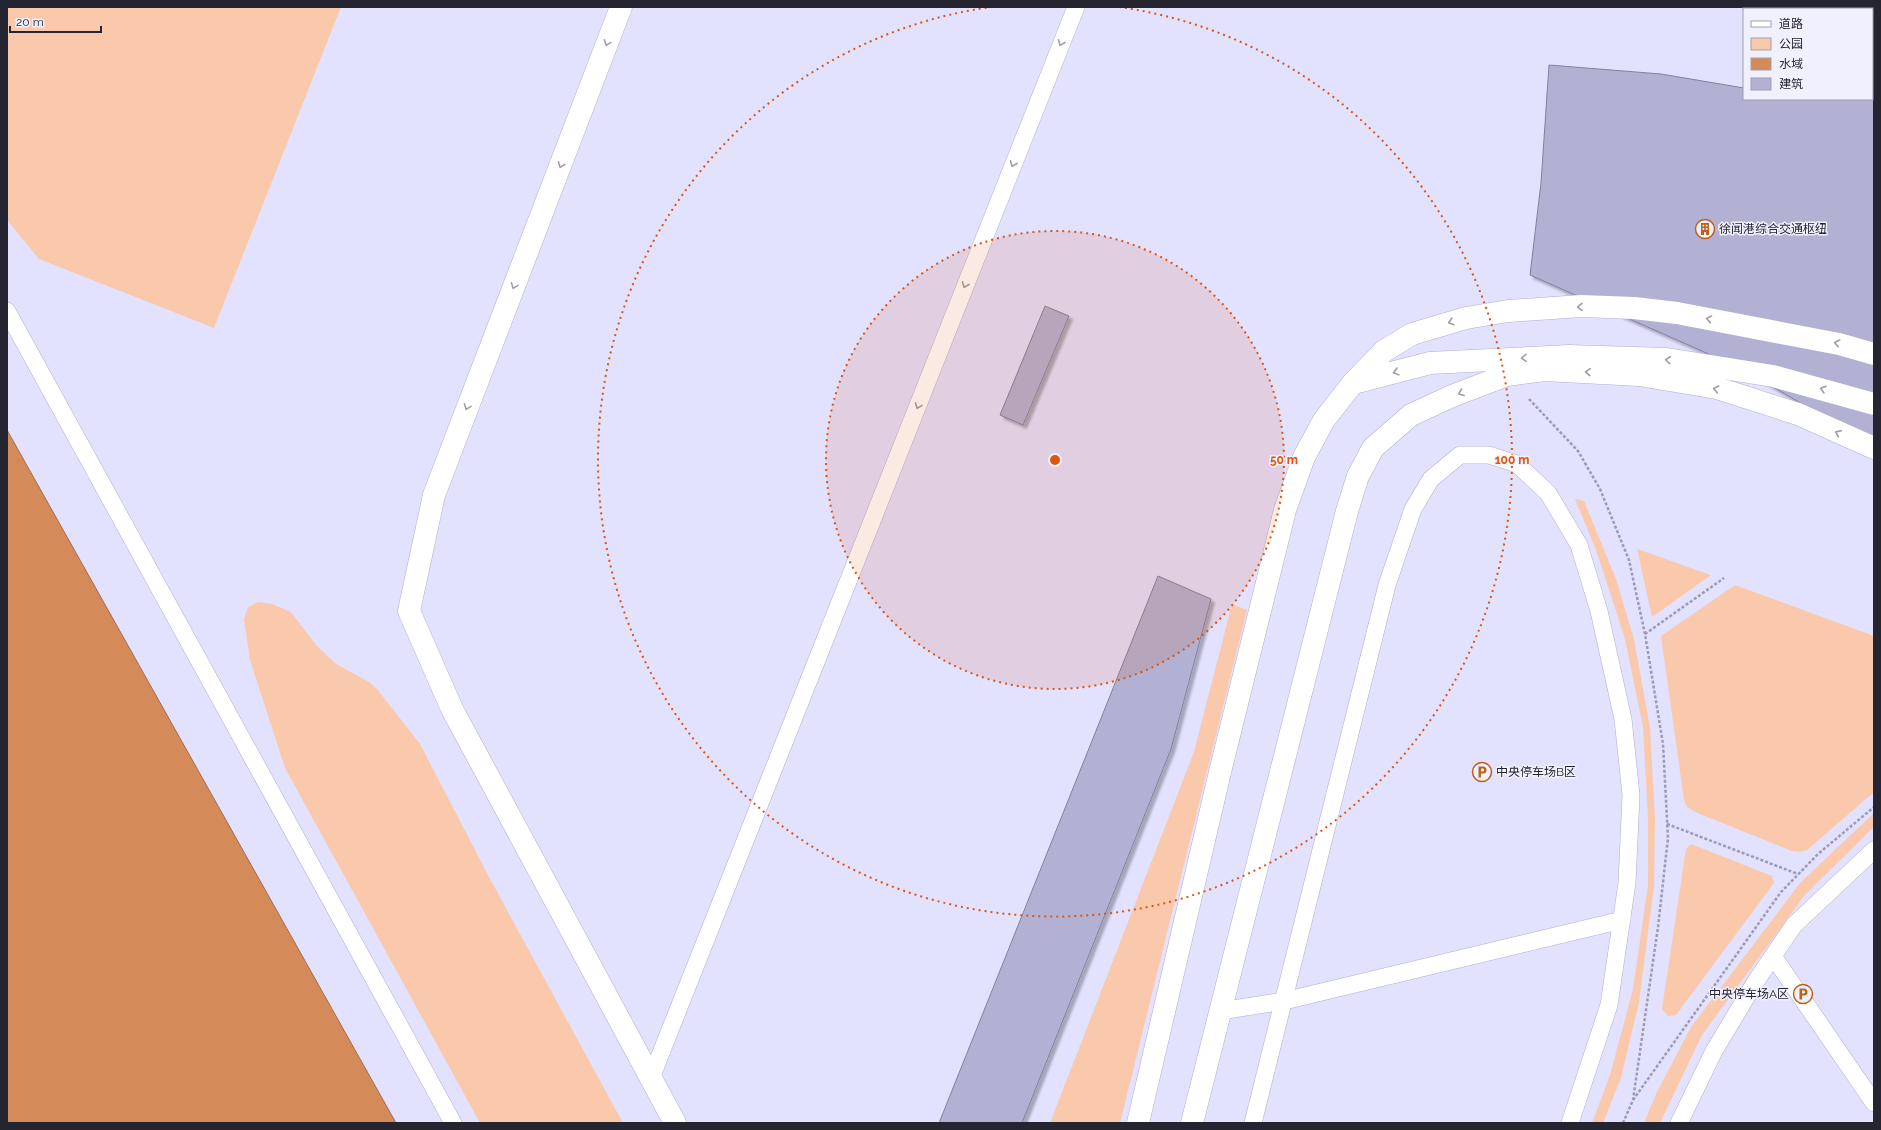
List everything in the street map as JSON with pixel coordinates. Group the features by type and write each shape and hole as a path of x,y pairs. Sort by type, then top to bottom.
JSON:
{"street":[{"path":"621,7 434,495 409,611 452,709 675,1123"},
{"path":"1138,1123 1220,772 1284,510 1310,444 1324,420 1353,383 1384,351 1412,334 1466,318 1508,310 1581,306 1634,308 1677,313 1840,344 1874,354"},
{"path":"1353,383 1430,363 1569,356 1667,359 1773,376 1874,404"},
{"path":"1192,1123 1358,476 1373,448 1411,415 1452,396 1507,375 1545,370 1639,375 1717,388 1798,414 1874,448"}],"lane":[{"path":"651,1078 1076,7"},
{"path":"7,311 453,1123"},
{"path":"1253,1123 1387,585 1413,509 1431,479 1460,455 1489,454 1517,464 1548,493 1579,545 1599,611 1623,719 1631,795 1627,883 1609,1005 1570,1123"},
{"path":"1679,1123 1714,1051 1756,981 1794,925 1874,850"},
{"path":"1221,1011 1284,1001 1622,920"},
{"path":"1773,956 1874,1103"}],"path":[{"path":"1645,634 1724,578"},
{"path":"1623,1123 1632,1100 1781,892 1818,854 1874,807"},
{"path":"1667,824 1798,874"}],"green space":[{"path":"7,7 341,7 214,328 39,259 7,220"},
{"path":"1575,499 1584,501 1616,579 1634,639 1650,728 1655,819 1654,886 1639,1002 1621,1078 1603,1123 1592,1123 1610,1075 1633,989 1648,885 1648,817 1643,727 1625,639 1596,550"},
{"path":"1637,549 1711,575 1652,617"},
{"path":"1735,585 1874,636 1874,792 1807,850 1800,852 1792,851 1695,812 1687,807 1684,800 1661,636"},
{"path":"258,602 272,604 291,612 316,645 336,664 369,682 377,689 420,744 489,877 623,1123 480,1123 285,768 250,660 244,619 248,607"},
{"path":"1232,604 1247,610 1120,1123 1050,1123 1194,752"},
{"path":"1874,813 1874,827 1804,896 1702,1035 1660,1123 1644,1123 1656,1094 1691,1027 1800,883"},
{"path":"1691,844 1772,876 1774,883 1676,1015 1668,1016 1662,1009 1686,849"}],"water":[{"path":"7,430 396,1123 7,1123"}],"building":[{"name":"徐闻港综合交通枢纽","path":"1549,65 1661,74 1743,88 1743,100 1873,100 1874,75 1874,440 1828,419 1761,380 1702,351 1530,275 1541,183"},
{"path":"1045,306 1069,316 1023,425 1000,415"},
{"path":"1158,576 1211,599 1171,749 1022,1123 939,1123"}],"place":[{"name":"徐闻港综合交通枢纽","path":"1705,229"},
{"name":"中央停车场B区","path":"1482,772"},
{"name":"中央停车场A区","path":"1803,994"}]}
